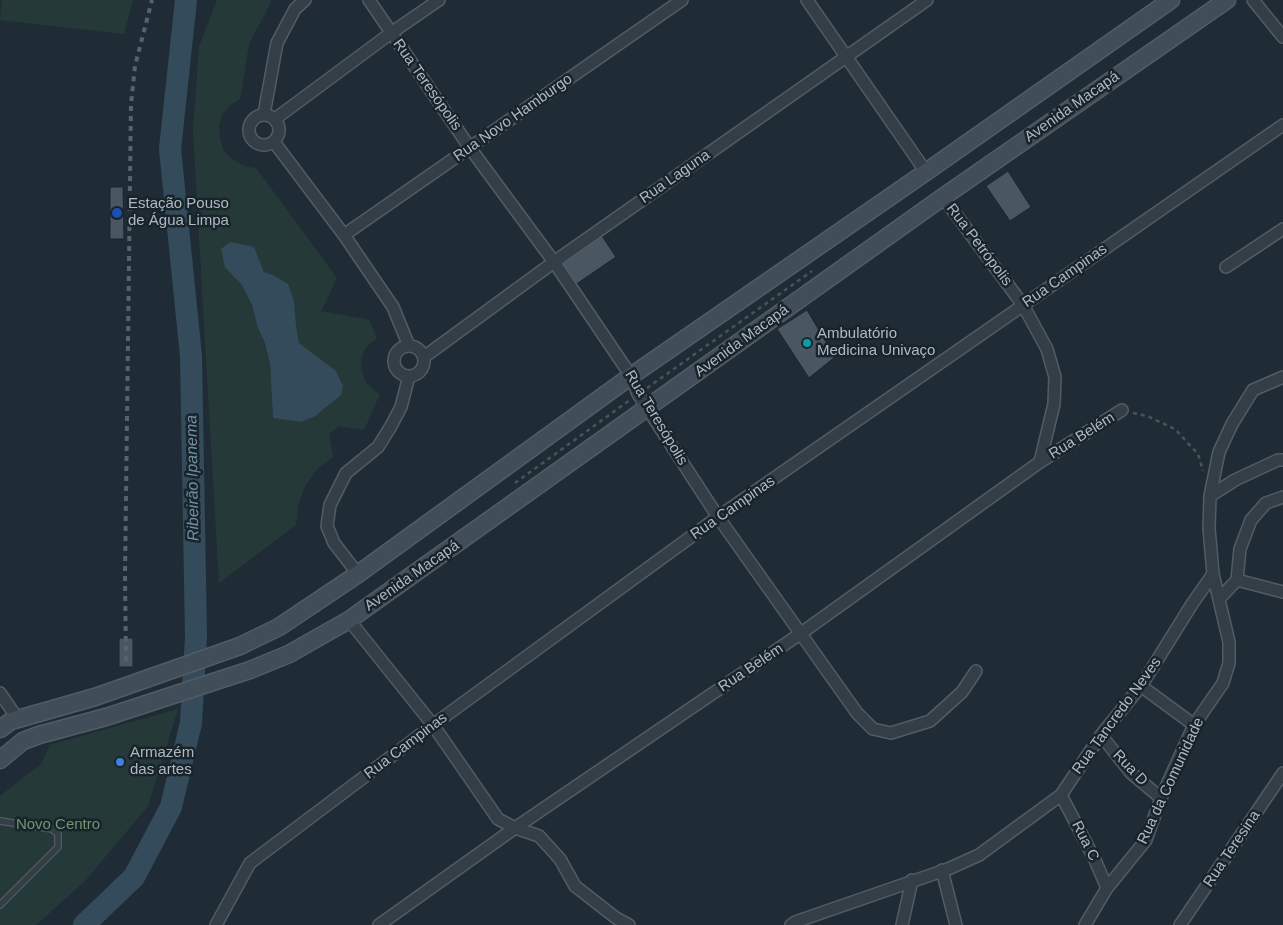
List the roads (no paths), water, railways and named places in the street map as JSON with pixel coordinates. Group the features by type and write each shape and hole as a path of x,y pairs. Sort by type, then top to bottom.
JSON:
{"main road":[{"name":"Avenida Macapá","path":"7,722 95,697 240,646 279,627 358,574 631,376 1172,0"},
{"name":"Avenida Macapá","path":"23,741 106,717 250,670 289,654 349,620 943,197 1227,0"},
{"path":"0,742 23,741"},
{"path":"0,760 23,741"}],"street":[{"path":"264,114 277,43 295,10 305,0"},
{"name":"Rua Teresópolis","path":"369,0 470,148 554,262 631,376 638,394 718,518 858,713 873,729 891,732 930,720 962,692 976,671"},
{"path":"275,119 439,0"},
{"name":"Rua Novo Hamburgo","path":"344,235 682,0"},
{"path":"807,0 926,172"},
{"name":"Rua Laguna","path":"424,357 554,262 927,0"},
{"path":"1253,0 1283,37"},
{"path":"264,114 275,119 279,133 274,142 264,145 254,141 250,132 251,122 264,114"},
{"name":"Rua Campinas","path":"216,925 250,863 433,725 718,518 1283,125"},
{"path":"274,142 344,235 393,308 409,346"},
{"name":"Rua Petrópolis","path":"943,197 1023,305 1047,349 1055,377 1054,404 1040,462"},
{"path":"1226,266 1283,229"},
{"path":"409,346 418,349 424,357 424,362 418,374 404,375 396,369 394,358 399,350 409,346"},
{"path":"358,574 334,543 327,526 330,504 346,473 378,447 391,426 401,406 409,376"},
{"path":"1213,574 1209,528 1210,496 1219,452 1232,424 1254,390 1283,377"},
{"name":"Rua Belém","path":"379,925 515,828 800,634 1040,462 1122,410"},
{"path":"1210,496 1235,480 1278,460 1283,460"},
{"path":"1220,598 1237,580 1240,549 1251,520 1266,503 1283,497"},
{"name":"Rua da Comunidade","path":"1085,925 1107,888 1146,840 1161,798 1194,726 1223,683 1229,663 1229,642 1213,574"},
{"name":"Rua Tancredo Neves","path":"791,925 978,855 1061,795 1101,736 1141,686 1213,574"},
{"path":"1237,580 1283,592"},
{"path":"349,620 433,725 498,819 515,828 539,836 560,859 576,886 616,918 629,925"},
{"path":"1141,686 1194,726"},
{"path":"0,694 7,722"},
{"name":"Rua D","path":"1101,736 1132,773 1161,798"},
{"name":"Rua Teresina","path":"1180,925 1283,773"},
{"name":"Rua C","path":"1061,795 1091,852 1107,888"},
{"path":"942,870 956,925"},
{"path":"902,925 912,880"}],"lane":[{"path":"0,821 52,829 58,834 58,847 0,905"}],"water":[{"path":"230,242 254,247 264,272 288,284 294,301 299,343 336,371 343,386 341,395 315,416 301,422 273,418 270,363 264,341 258,328 252,305 242,285 225,267 221,249"}],"waterway":[{"name":"Ribeirão Ipanema","path":"84,925 134,877 171,807 191,723 196,636 191,356 170,149 186,0"}],"railway":[{"path":"126,661 125,576 131,104 135,66 152,0"}],"place":[{"name":"Estação Pouso de Água Limpa","path":"117,213"},
{"name":"Ambulatório Medicina Univaço","path":"807,343"},
{"name":"Armazém das artes","path":"120,762"}],"park label":[{"name":"Novo Centro","path":"58,825"}]}
